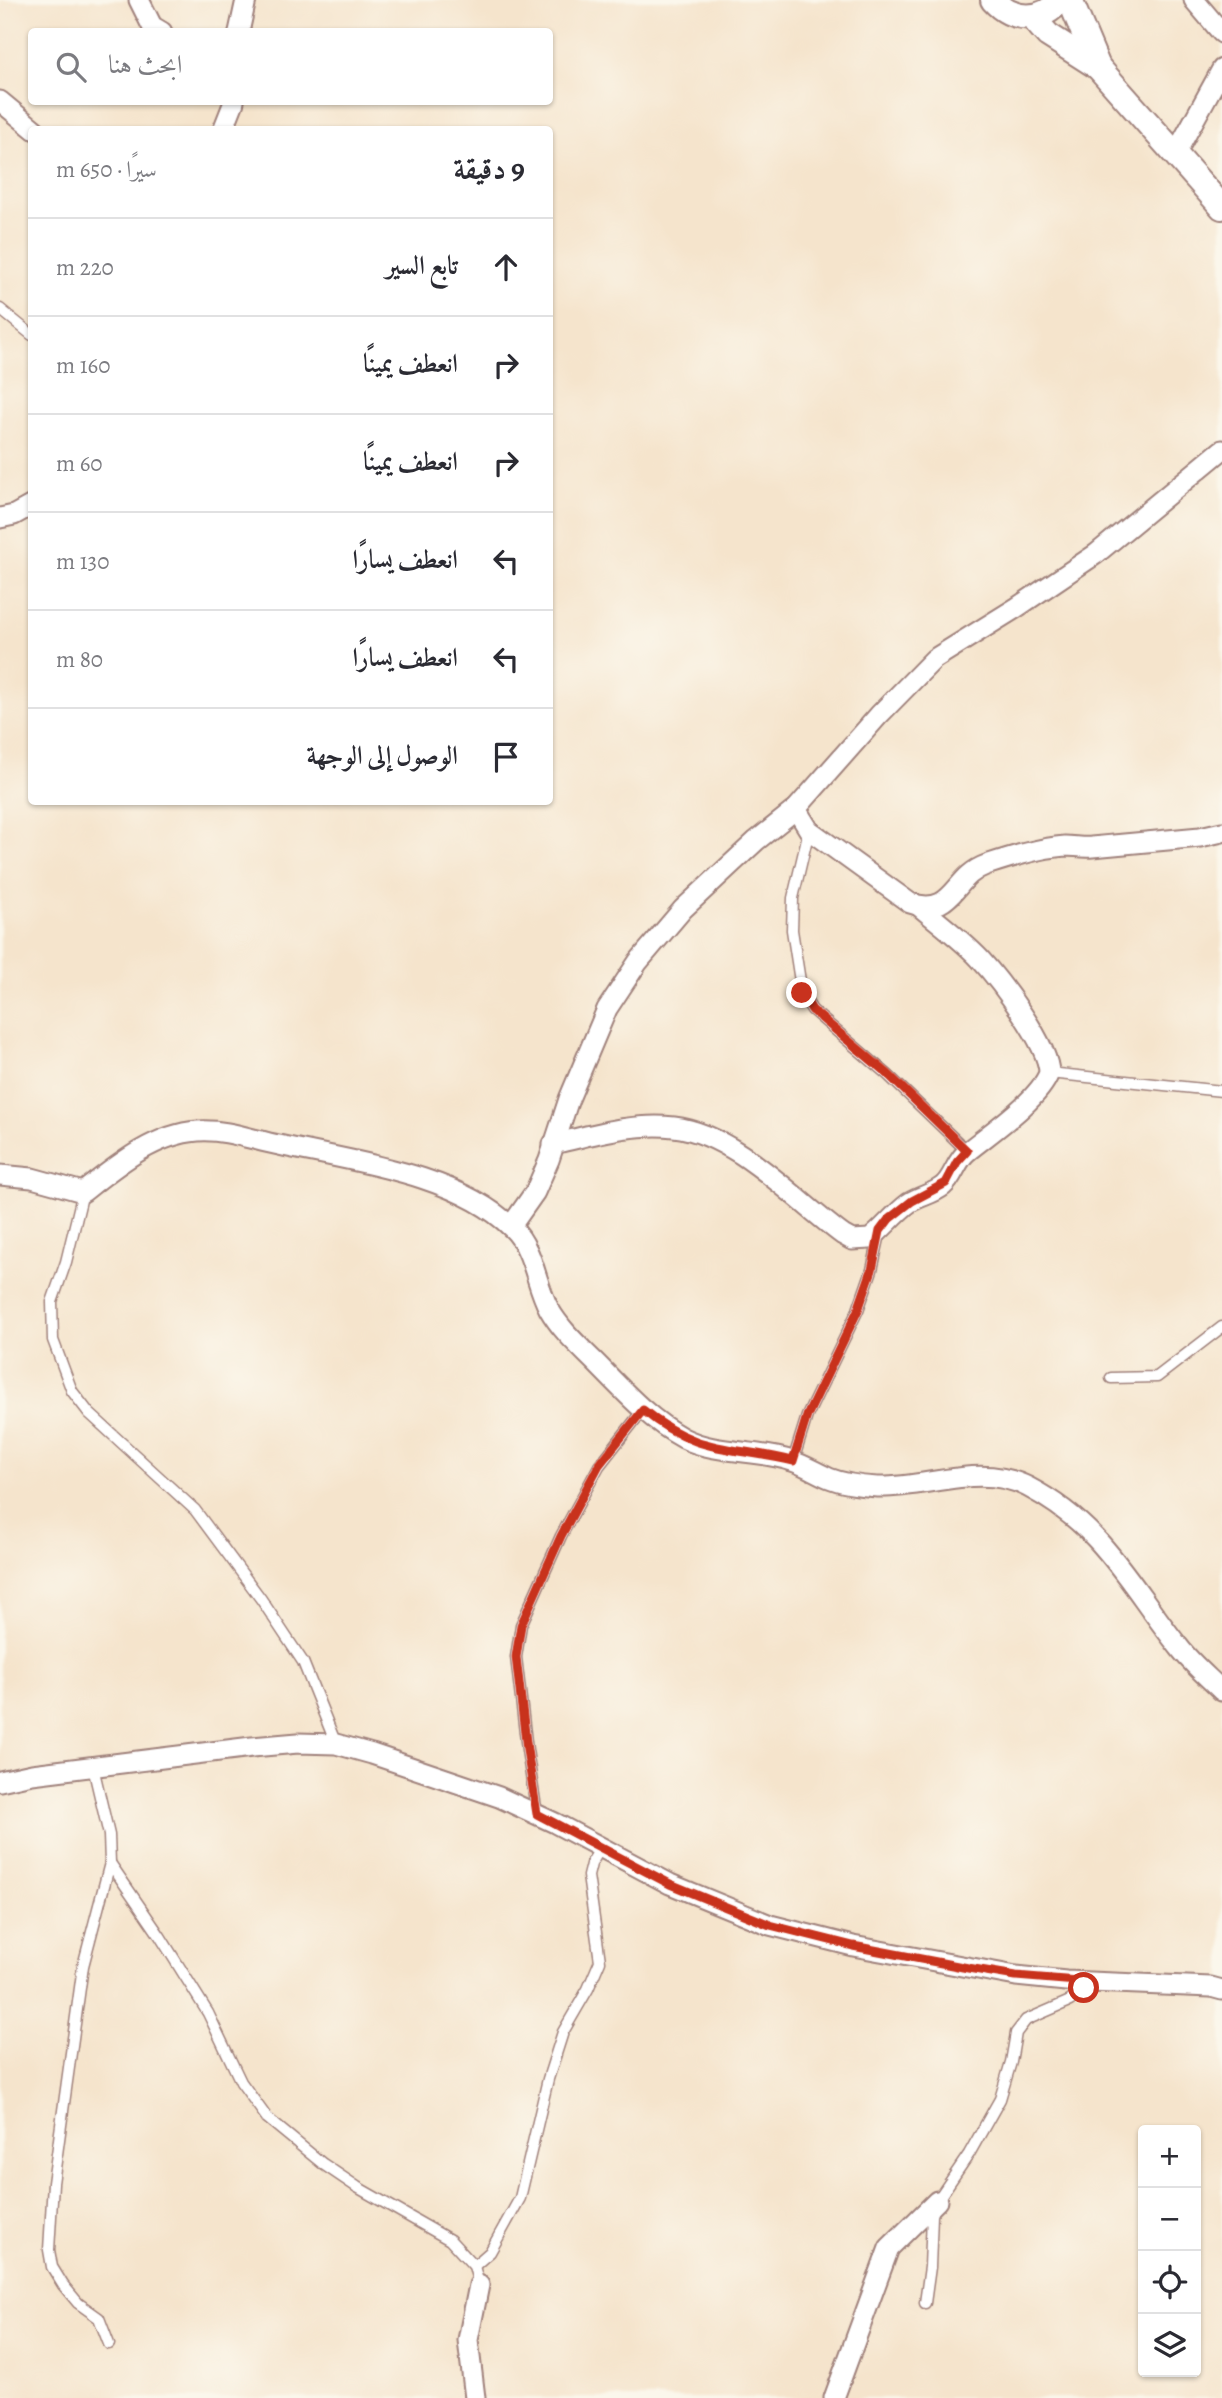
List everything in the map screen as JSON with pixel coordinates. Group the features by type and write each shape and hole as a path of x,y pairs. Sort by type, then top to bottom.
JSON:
{"street":[{"path":"139,0 155,28"},
{"path":"240,28 246,0"},
{"path":"993,0 1011,15 1032,17 1050,10 1060,0"},
{"path":"1070,0 1098,68"},
{"path":"1194,0 1222,33"},
{"path":"1032,17 1048,35 1098,68 1222,206"},
{"path":"1176,153 1222,69"},
{"path":"0,101 30,126"},
{"path":"225,126 233,105"},
{"path":"511,1226 535,1192 569,1099 607,1009 638,962 683,909 756,841 796,809 878,715 934,659 1096,554 1222,450"},
{"path":"0,518 28,507"},
{"path":"553,1144 605,1132 649,1127 674,1127 695,1132 725,1144 852,1240 870,1239 912,1201 946,1183 957,1162 967,1151 1005,1122 1035,1093 1049,1073 1046,1056 1036,1037 980,960 919,906 910,903 809,830 796,809"},
{"path":"919,906 941,904 969,875 981,867 1046,849 1188,838 1222,832"},
{"path":"0,1175 32,1178 83,1192 145,1147 197,1131 227,1132 435,1182 465,1196 511,1226 522,1239 531,1257 538,1286 550,1311 568,1335 658,1423 687,1440 716,1448 793,1461 830,1479 878,1487 911,1486 979,1476 1023,1485 1081,1523 1097,1537 1180,1649 1222,1691"},
{"path":"0,1781 32,1774 252,1747 298,1743 336,1744 499,1797 670,1884 770,1925 1016,1976 1218,1987"},
{"path":"834,2398 889,2248 937,2201"},
{"path":"475,2398 468,2340 477,2275"}],"lane":[{"path":"0,309 28,332"},
{"path":"809,830 793,898 792,930 802,993 812,1010 888,1074 967,1151"},
{"path":"1049,1073 1222,1091"},
{"path":"83,1192 66,1262 52,1302 53,1340 72,1391 89,1413 195,1510 261,1599 303,1662 336,1744"},
{"path":"793,1461 807,1416 858,1310 872,1270 880,1231"},
{"path":"1111,1378 1157,1377 1222,1327"},
{"path":"537,1814 516,1657 521,1625 561,1536 599,1465 643,1410"},
{"path":"93,1767 109,1835 110,1863 83,1966 53,2183 49,2250 52,2267 63,2285 78,2303 99,2318 108,2344"},
{"path":"110,1863 208,2013 241,2082 267,2118 346,2180 450,2240 477,2275 520,2198 548,2079 563,2032 589,1989 600,1961 589,1876 591,1864 601,1847"},
{"path":"925,2304 932,2215 937,2201 969,2154 1000,2099 1011,2062 1013,2043 1020,2026 1041,2012 1070,2001 1089,1982"}],"route":[{"path":"802,993 812,1010 888,1074 967,1151 957,1162 946,1183 912,1201 889,1219 880,1231 872,1270 858,1310 807,1416 793,1461 716,1448 687,1440 658,1423 643,1410 599,1465 561,1536 521,1625 516,1657 519,1693 537,1814 670,1884 770,1925 853,1946 968,1968 1016,1976 1089,1982 1084,1988"}]}
